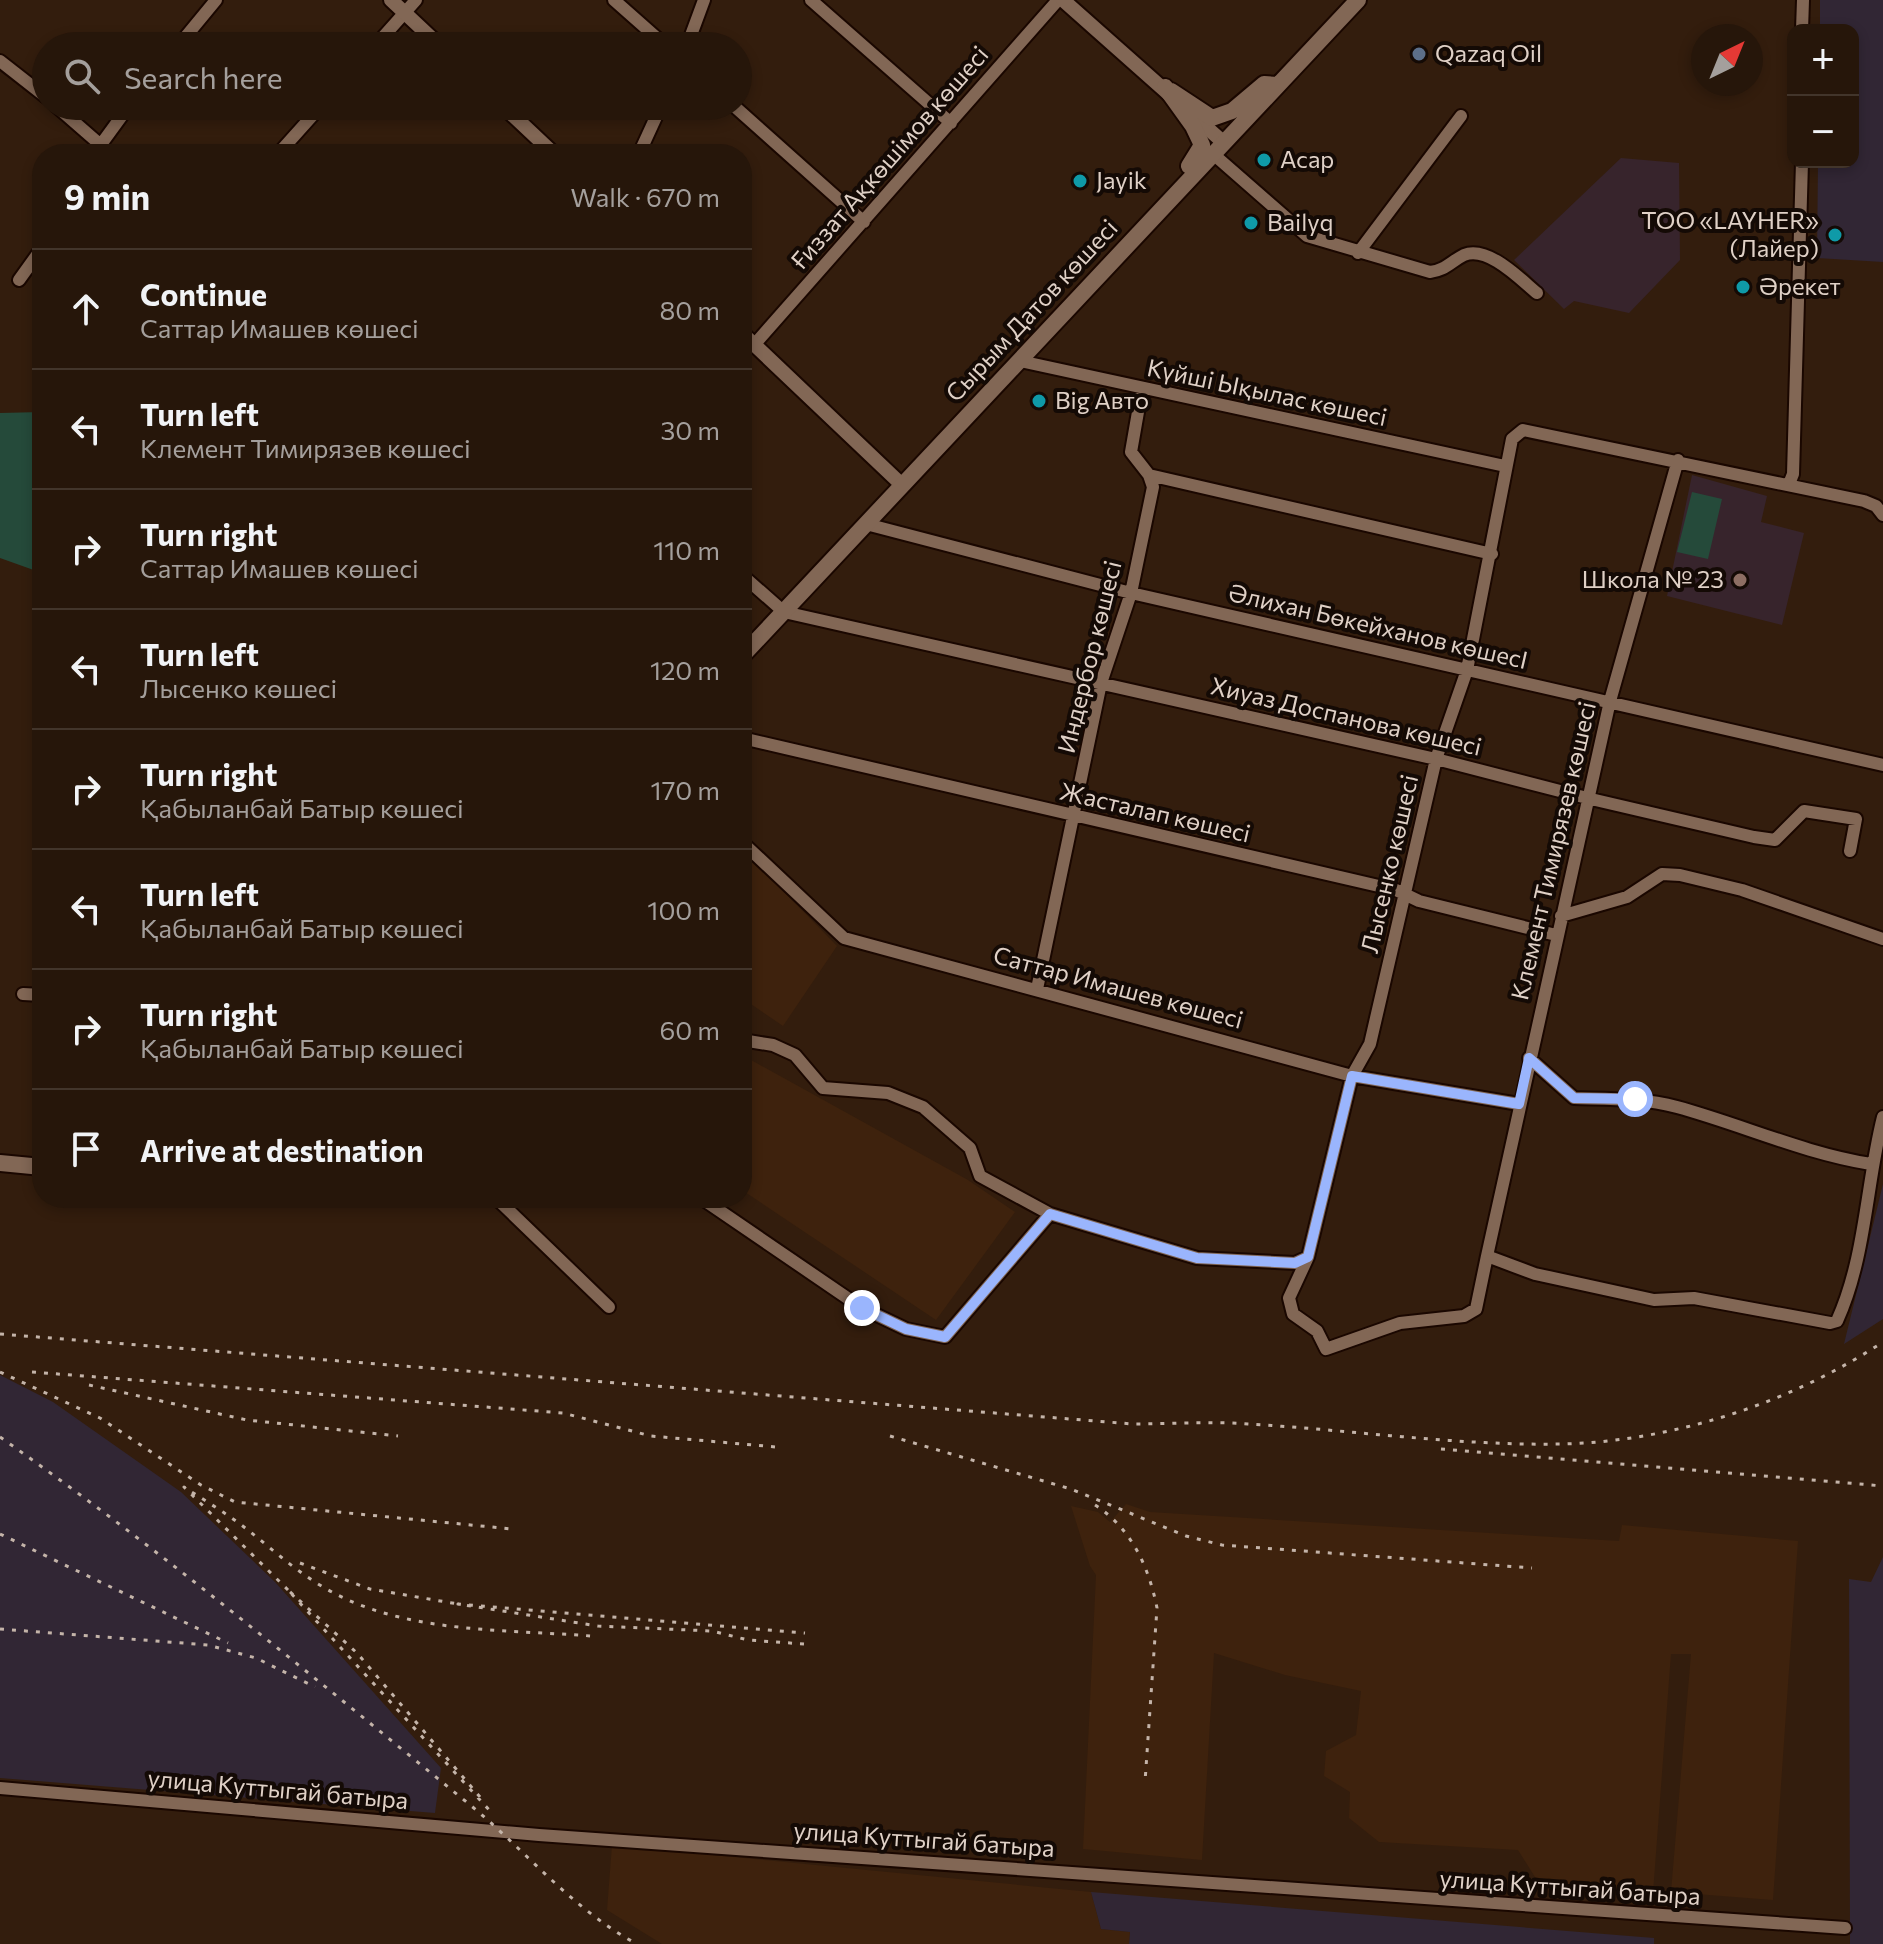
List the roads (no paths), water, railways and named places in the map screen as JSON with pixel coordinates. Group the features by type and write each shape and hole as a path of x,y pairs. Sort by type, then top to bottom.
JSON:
{"main road":[{"name":"Сырым Датов көшесі","path":"752,646 1020,361 1093,278 1358,0"},
{"path":"1165,87 1212,118 1232,111 1264,84 1277,85"},
{"path":"1165,87 1193,126 1202,145 1195,159 1171,185 1166,203"},
{"path":"0,1163 32,1166"}],"street":[{"path":"190,32 216,0"},
{"path":"391,0 425,32"},
{"path":"388,32 416,0"},
{"path":"614,0 650,32"},
{"path":"692,32 704,0"},
{"path":"811,0 951,123"},
{"path":"1060,0 1165,87 1218,148 1307,236 1430,272 1446,270 1465,255 1479,254 1516,271 1537,293"},
{"name":"Ғиззат Ақкөшімов көшесi","path":"754,345 1060,0"},
{"path":"1802,24 1803,0"},
{"path":"1,65 32,87"},
{"path":"1358,253 1461,116"},
{"path":"69,120 91,144"},
{"path":"100,144 118,120"},
{"path":"287,144 308,120"},
{"path":"518,120 543,144"},
{"path":"644,144 655,120"},
{"path":"750,120 864,222"},
{"path":"1789,484 1793,474 1802,168"},
{"path":"19,280 32,262"},
{"path":"754,345 902,485"},
{"name":"Күйші Ықылас көшесі","path":"1020,361 1505,466"},
{"name":"Индербор көшесі","path":"1037,989 1101,683 1131,593 1153,487 1149,475 1131,452 1142,389"},
{"name":"Лысенко көшесі","path":"1487,1256 1476,1309 1464,1316 1400,1323 1326,1349 1307,1320 1293,1314 1289,1298 1308,1257 1352,1076 1370,1044 1436,759 1467,670 1512,439 1517,432 1550,435 1678,460"},
{"path":"1678,460 1864,501 1876,506 1883,515"},
{"name":"Клемент Тимирязев көшесі","path":"1487,1256 1556,935 1591,799 1610,701 1678,460"},
{"path":"1149,475 1492,554"},
{"name":"Әлихан Бөкейханов көшесI","path":"866,524 1131,593 1883,765"},
{"path":"752,584 784,612"},
{"name":"Хиуаз Доспанова көшесі","path":"784,612 1436,759 1591,799 1775,840 1804,811 1825,812 1856,819 1850,851"},
{"name":"Жасталап көшесі","path":"752,740 1406,895 1556,935"},
{"name":"Саттар Имашев көшесі","path":"752,851 844,938 1352,1076 1519,1104"},
{"path":"1561,916 1627,897 1662,874 1680,875 1742,890 1883,939"},
{"path":"23,994 32,994"},
{"path":"752,1042 773,1045 795,1055 823,1088 888,1093 923,1107 970,1148 980,1176 1050,1214 1197,1258 1295,1263 1308,1257"},
{"path":"1529,1058 1574,1098 1635,1099 1677,1107 1789,1145 1871,1164"},
{"path":"1487,1256 1535,1274 1654,1300 1694,1298 1830,1323 1837,1321 1846,1301 1865,1218 1871,1164 1883,1117"},
{"path":"506,1208 609,1307"},
{"path":"716,1208 862,1308 906,1329 945,1337 1050,1214"},
{"name":"улица Куттыгай батыра","path":"0,1788 539,1835 1845,1928"}],"railway":[{"path":"0,1334 1133,1424 1234,1423 1524,1444 1605,1441 1647,1435 1730,1415 1809,1383 1883,1342"},
{"path":"0,1372 100,1418 201,1485 235,1502 512,1529"},
{"path":"32,1372 563,1413 651,1436 776,1447"},
{"path":"89,1385 247,1420 398,1436"},
{"path":"890,1436 1071,1489 1186,1536 1222,1545 1532,1568"},
{"path":"0,1437 235,1614 485,1818 590,1913 637,1944"},
{"path":"1441,1449 1883,1486"},
{"path":"288,1590 184,1487 236,1521 311,1580 386,1614 488,1630 591,1636"},
{"path":"1095,1505 1119,1525 1136,1550 1149,1578 1157,1608 1145,1782"},
{"path":"0,1534 228,1643"},
{"path":"300,1563 370,1589 458,1604"},
{"path":"480,1797 357,1653 288,1590 491,1812"},
{"path":"804,1644 748,1640 712,1631 598,1626 458,1604 805,1633"},
{"path":"0,1629 208,1645 256,1658 315,1687"}],"place":[{"name":"Qazaq Oil","path":"1419,54"},
{"name":"Асар","path":"1264,160"},
{"name":"Jayik","path":"1080,181"},
{"name":"Bailyq","path":"1251,223"},
{"name":"ТОО «LAYHER» (Лайер)","path":"1835,235"},
{"name":"Әрекет","path":"1743,287"},
{"name":"Big Авто","path":"1039,401"},
{"name":"Школа № 23","path":"1740,580"}]}
